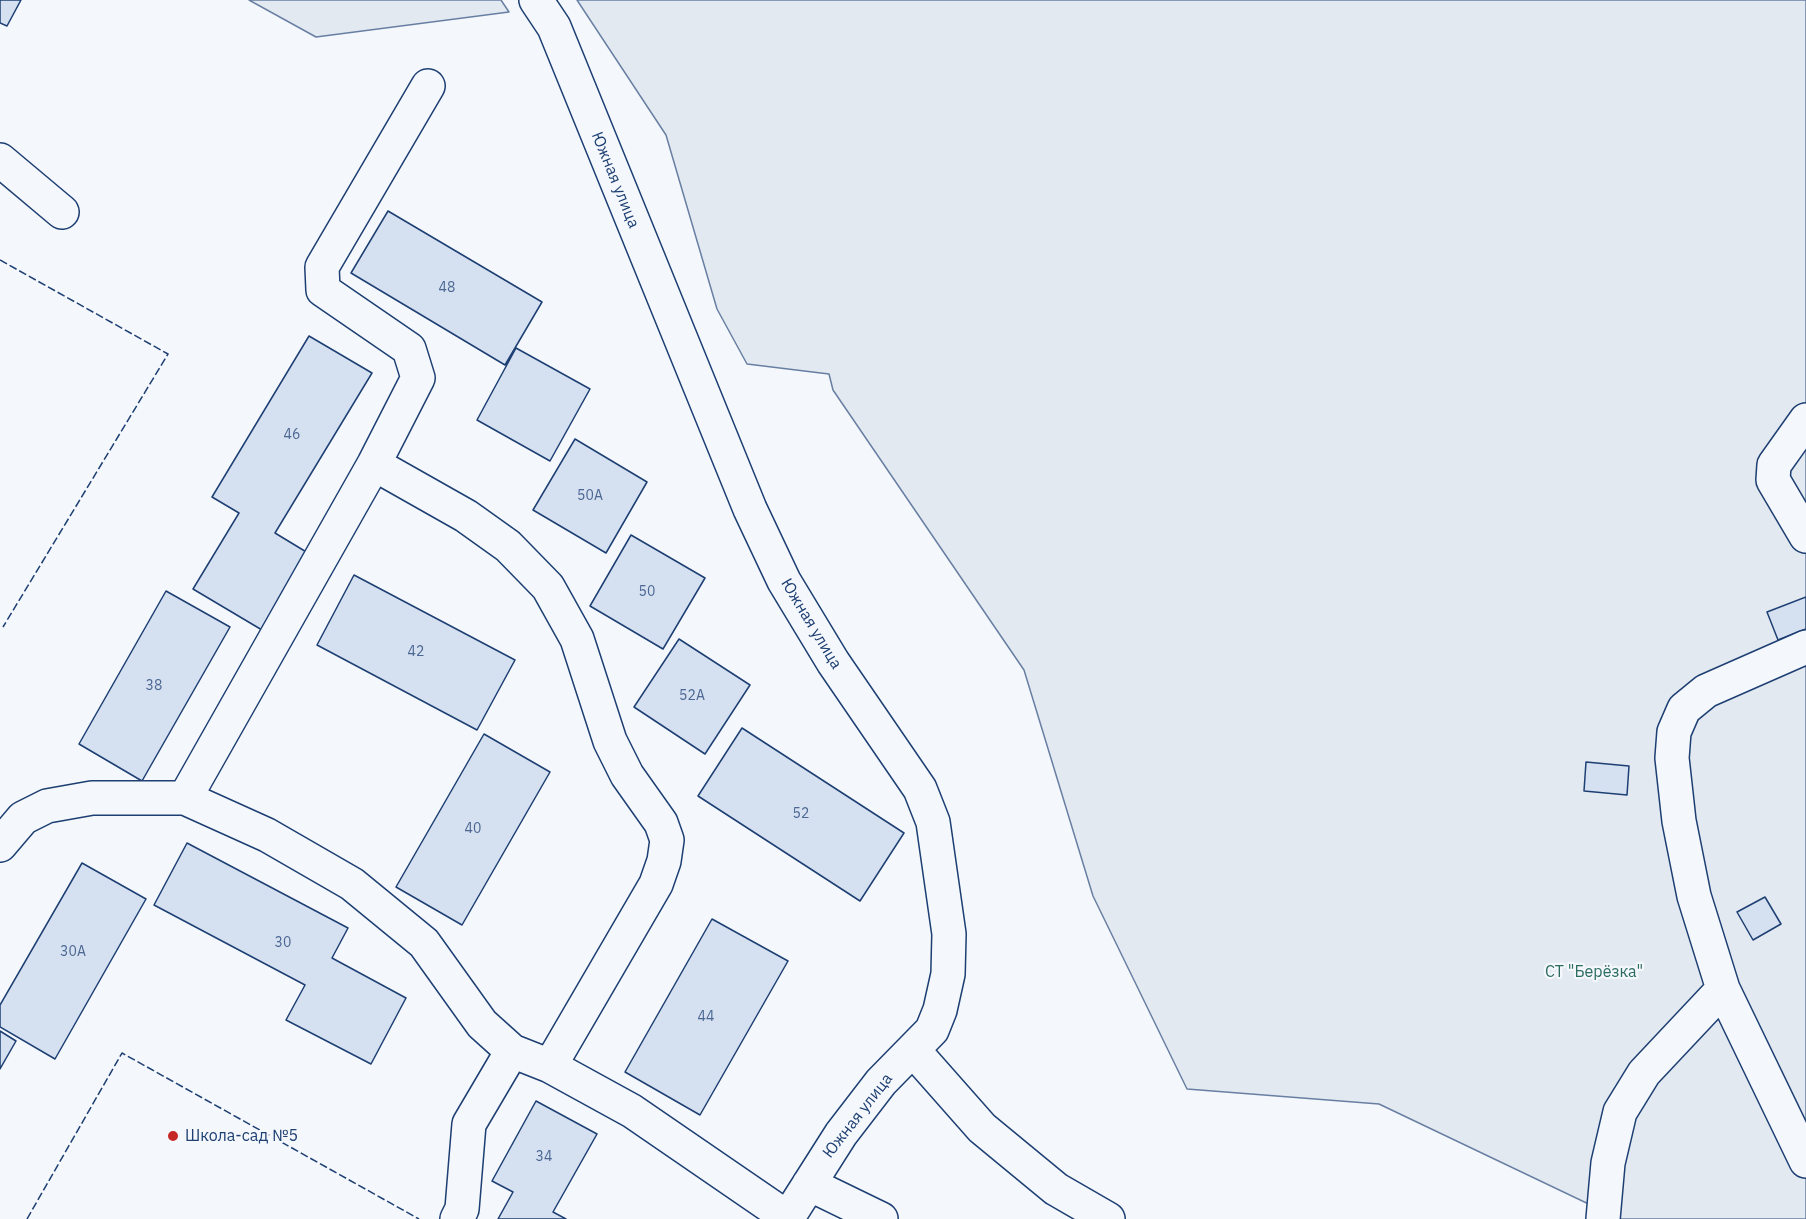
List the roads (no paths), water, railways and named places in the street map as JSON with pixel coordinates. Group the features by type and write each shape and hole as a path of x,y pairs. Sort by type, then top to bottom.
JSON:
{"street":[{"name":"Южная улица","path":"536,0 554,27 750,509 779,570 833,662 920,789 933,822 949,934 948,974 940,1010 932,1030 914,1051 881,1082 841,1134 787,1218"},
{"path":"185,798 374,464 418,378 409,349 323,290 322,267 428,86"},
{"path":"0,160 62,212"},
{"path":"1806,420 1774,465 1773,480 1806,536"},
{"path":"374,464 466,516 508,546 548,587 577,639 610,741 627,774 661,822 667,840 664,861 656,884 550,1066"},
{"path":"1806,647 1706,691 1684,709 1674,732 1672,758 1679,821 1694,896 1723,989 1806,1161"},
{"path":"0,845 23,818 47,806 92,798 185,798 267,835 352,884 424,944 482,1024 512,1051 550,1066 632,1111 787,1218"},
{"path":"1603,1219 1608,1163 1620,1112 1644,1073 1723,989"},
{"path":"457,1219 462,1209 469,1124 512,1051"},
{"path":"914,1051 982,1128 1056,1189 1108,1219"},
{"path":"809,1184 881,1219"}],"place":[{"name":"Школа-сад №5","path":"173,1136"}],"park label":[{"name":"СТ \"Берёзка\"","path":"1594,972"}]}
